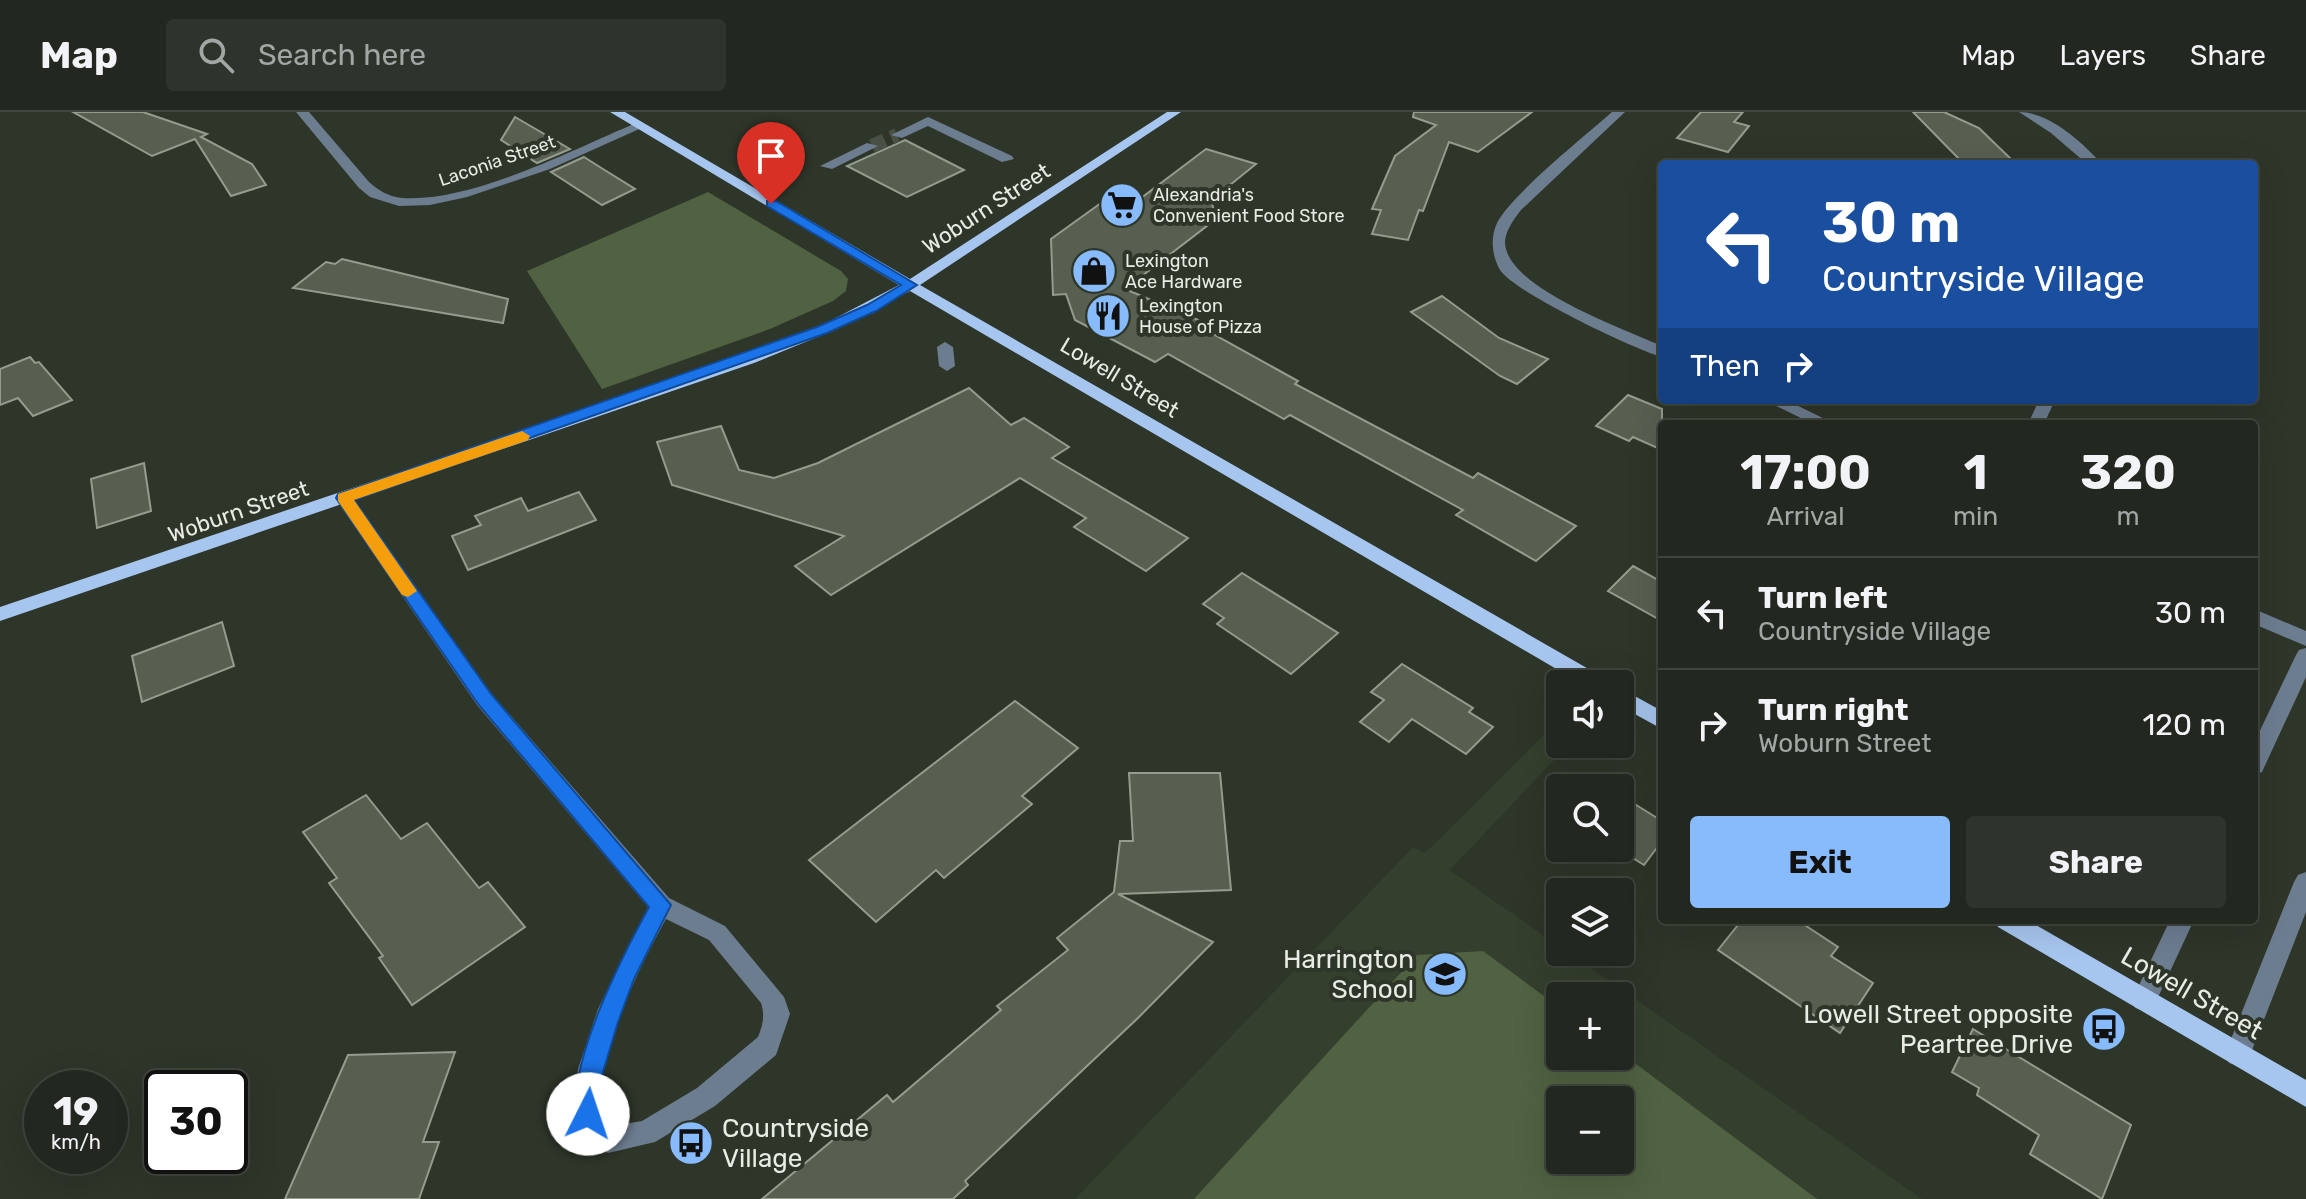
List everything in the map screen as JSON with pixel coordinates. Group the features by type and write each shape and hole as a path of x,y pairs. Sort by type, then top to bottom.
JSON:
{"main road":[{"name":"Lowell Street","path":"616,112 1575,670"},
{"name":"Woburn Street","path":"0,614 344,498 822,330 871,308 910,285 1175,112"},
{"path":"1634,704 1658,719"},
{"name":"Lowell Street","path":"2013,924 2306,1094"}],"street":[{"name":"Laconia Street","path":"302,112 355,177 384,198 405,202 436,201 468,194 640,126"},
{"path":"1619,112 1516,207 1504,223 1498,243 1507,269 1530,290 1658,350"},
{"path":"2025,112 2055,130 2090,160"},
{"path":"897,135 928,121 1007,159"},
{"path":"827,166 872,146"},
{"path":"945,347 947,366"},
{"path":"1781,404 1818,420"},
{"path":"344,498 484,699 661,905 717,933 772,997 777,1014 767,1046 706,1097 646,1133 608,1140 595,1129 588,1114 592,1072 624,976 661,905"},
{"path":"2258,618 2306,639"},
{"path":"2258,757 2306,655"},
{"path":"2238,1054 2306,882"},
{"path":"2144,1000 2180,924"}],"shaded area":[{"name":"Harrington School","path":"1546,733 1546,758 1556,758 1450,870 1546,937 1546,966 1588,966 1611,982 1546,982 1546,1070 1634,1070 1634,998 1922,1199 1075,1199 1413,847 1425,853"}],"green space":[{"path":"708,192 841,271 848,279 846,291 833,301 770,329 602,389 527,271"},
{"path":"1483,951 1546,998 1546,1070 1634,1070 1634,1062 1817,1199 1194,1199 1417,955"}],"building":[{"path":"73,112 143,112 207,134 201,137 252,164 266,185 231,196 195,139 152,156"},
{"path":"1414,112 1532,112 1478,152 1449,142 1423,211 1419,210 1408,240 1372,234 1381,210 1372,209 1395,156 1436,125 1413,117"},
{"path":"1701,112 1743,112 1734,122 1749,126 1728,152 1677,138"},
{"path":"1913,112 1944,112 1979,128 2012,160 1960,160"},
{"path":"515,117 570,149 537,163 501,140"},
{"path":"905,140 964,170 907,197 847,166"},
{"path":"1206,149 1256,164 1219,194 1209,191 1216,219 1125,289 1210,325 1204,329 1298,381 1295,384 1473,478 1478,473 1576,526 1536,561 1456,515 1463,510 1290,415 1284,419 1168,354 1155,362 1075,320 1066,294 1053,295 1051,239 1119,190 1141,198"},
{"path":"584,157 635,189 602,205 551,172"},
{"path":"342,259 508,299 503,323 293,288 326,262 335,264"},
{"path":"1442,296 1499,338 1548,359 1517,384 1500,376 1411,312"},
{"path":"30,357 35,363 39,362 72,400 33,416 18,398 0,405 0,369"},
{"path":"969,388 1011,425 1024,418 1069,447 1052,458 1188,538 1146,571 1074,527 1086,518 1020,478 831,595 795,566 844,536 672,485 657,442 721,426 739,470 774,478 818,463"},
{"path":"1628,395 1662,409 1662,420 1658,420 1658,448 1633,437 1629,441 1596,426"},
{"path":"144,463 151,511 97,528 91,479"},
{"path":"579,492 596,520 468,570 452,536 481,525 475,516 521,498 528,511"},
{"path":"1633,566 1658,580 1658,619 1608,591"},
{"path":"1242,573 1338,633 1291,674 1217,624 1224,618 1203,604"},
{"path":"222,622 234,666 142,702 132,656"},
{"path":"1402,664 1473,708 1469,712 1493,727 1466,754 1412,719 1389,742 1360,722 1384,700 1371,692"},
{"path":"1015,701 1078,748 1022,796 1032,804 944,878 936,870 876,922 809,860"},
{"path":"1129,773 1220,773 1231,890 1118,894 1213,942 1138,1018 965,1181 968,1185 953,1199 762,1199 887,1095 893,1102 1001,1010 997,1006 1068,950 1057,938 1114,892 1120,841 1133,841"},
{"path":"366,795 401,839 427,823 479,888 488,882 525,927 412,1005 379,958 383,956 329,883 337,878 303,832"},
{"path":"1634,804 1658,819 1658,846 1644,865 1634,859"},
{"path":"1739,924 1803,924 1838,947 1831,956 1873,983 1840,1033 1718,950"},
{"path":"1973,1029 2131,1125 2102,1199 2030,1154 2039,1135 1977,1095 1979,1088 1952,1072"},
{"path":"455,1052 423,1142 439,1142 419,1199 285,1199 348,1055"}],"tunnel":[{"path":"872,146 897,135"}],"slow traffic":[{"path":"408,591 344,498 522,436"}],"place":[{"name":"Alexandria's Convenient Food Store","path":"1122,205"},
{"name":"Lexington Ace Hardware","path":"1094,271"},
{"name":"Lexington House of Pizza","path":"1108,316"},
{"name":"Harrington School","path":"1445,974"},
{"name":"Lowell Street opposite Peartree Drive","path":"2104,1029"},
{"name":"Countryside Village","path":"691,1143"}],"route":[{"path":"588,1114 592,1072 607,1022 624,976 661,905 484,699 344,498 822,330 871,308 910,285 771,204"}]}
